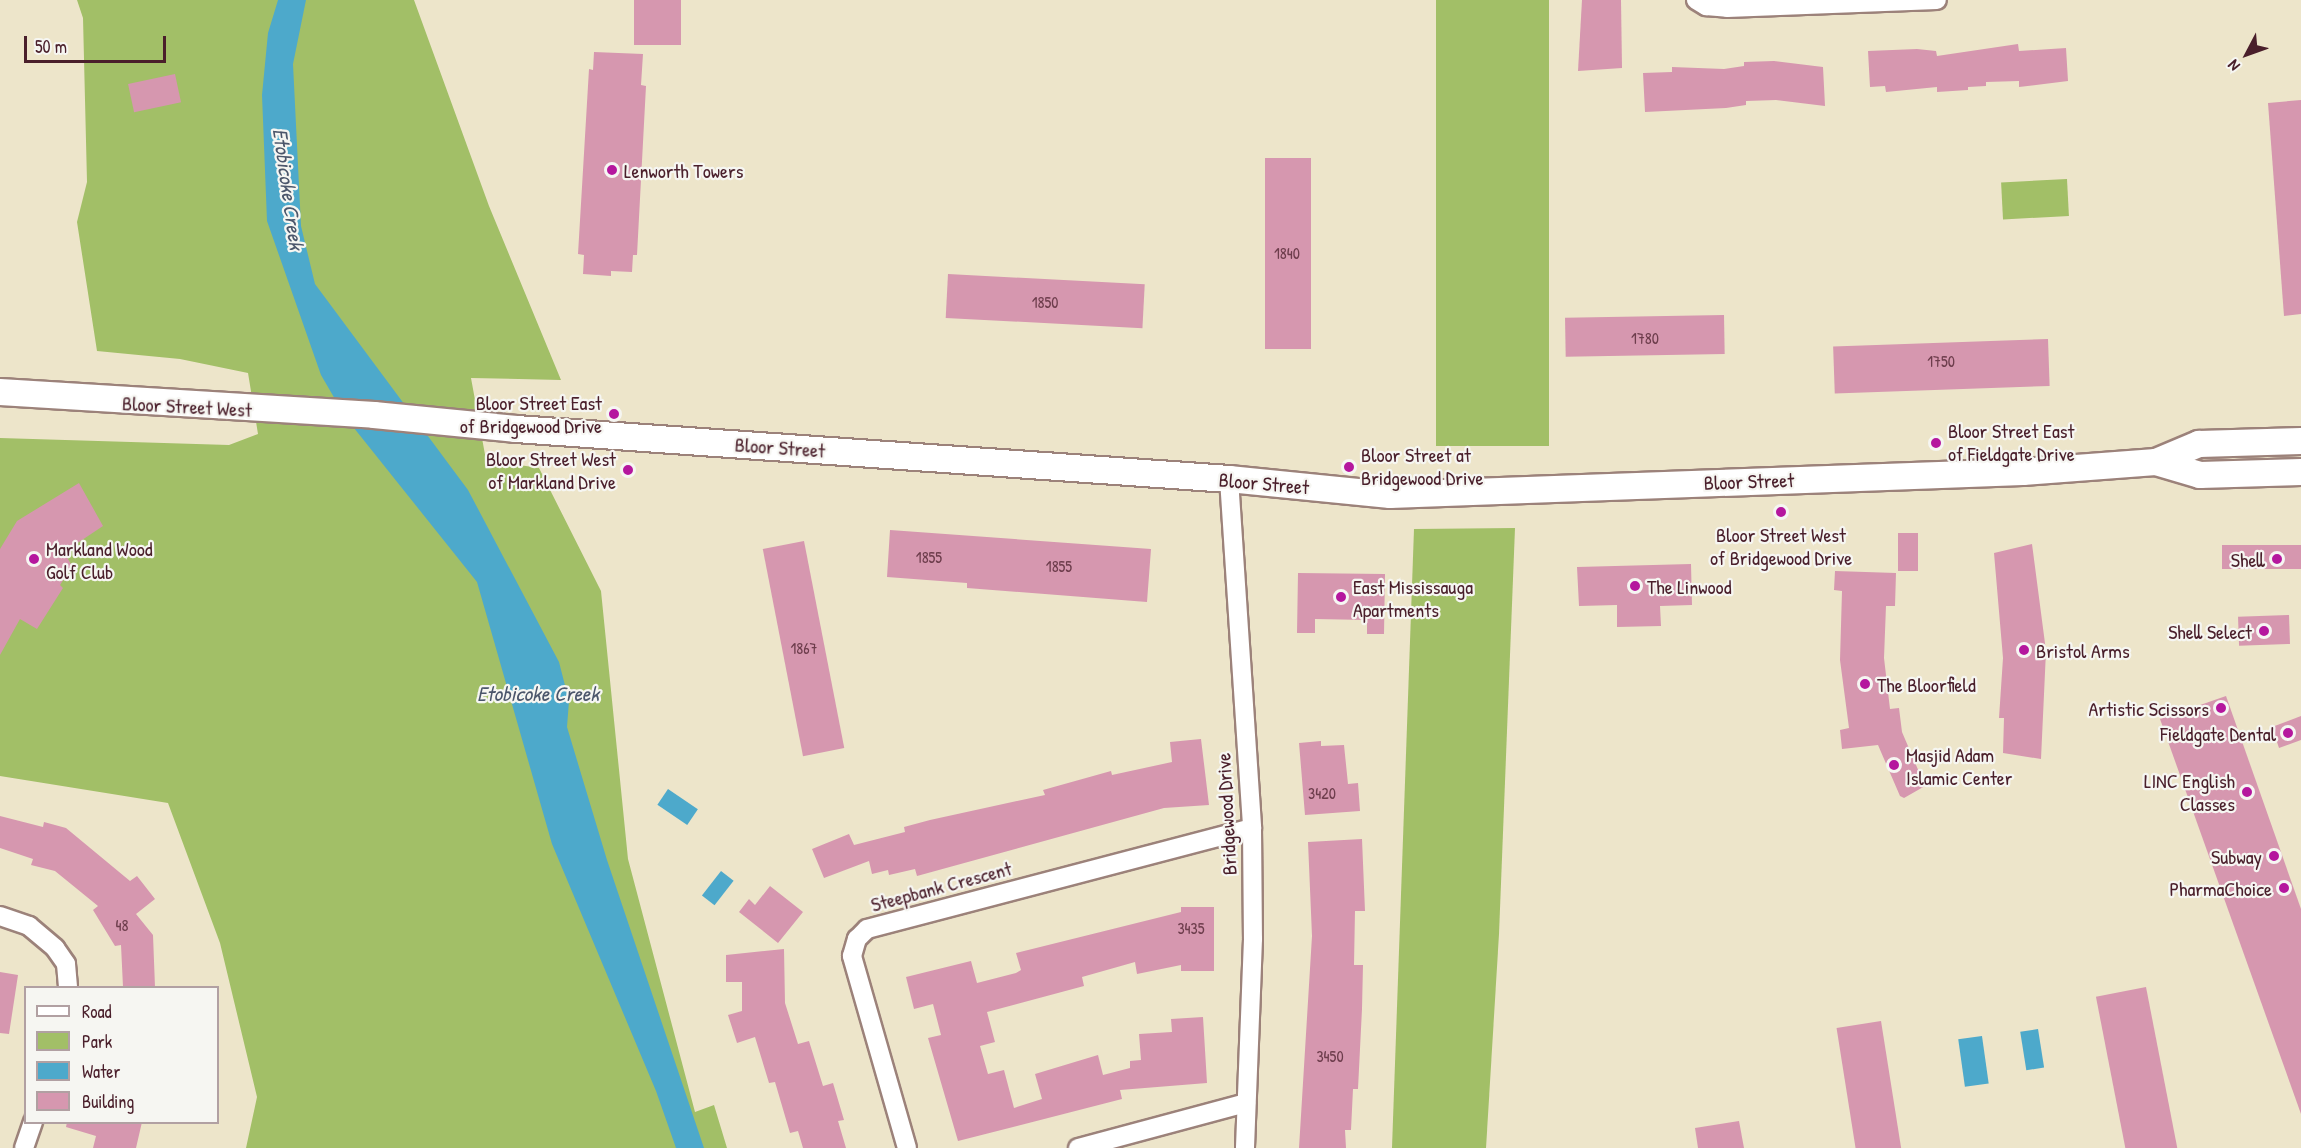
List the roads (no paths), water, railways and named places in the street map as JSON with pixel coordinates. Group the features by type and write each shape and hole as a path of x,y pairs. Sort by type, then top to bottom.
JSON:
{"main road":[{"name":"Bloor Street West","path":"0,392 220,408 374,415"},
{"name":"Bloor Street","path":"374,415 516,429 1228,479 1390,495 1967,474 2156,462 2199,444 2301,441"},
{"name":"Bloor Street","path":"2156,462 2199,475 2301,472"}],"street":[{"path":"1696,0 1706,6 1727,8 1937,0"},
{"name":"Bridgewood Drive","path":"1228,479 1252,828 1253,939 1245,1148"},
{"name":"Steepbank Crescent","path":"907,1148 852,956 858,939 867,929 1252,828"},
{"path":"0,916 29,926 55,948 66,964 69,986"},
{"path":"1078,1148 1246,1103"},
{"path":"24,1148 32,1124"}],"water":[{"name":"Etobicoke Creek","path":"278,0 306,0 293,64 301,226 315,284 468,490 559,662 569,701 567,727 607,860 704,1148 676,1148 656,1091 552,844 477,582 346,418 321,375 267,221 262,95 268,33"},
{"path":"668,789 698,809 687,825 657,805"},
{"path":"721,871 734,881 715,905 702,895"},
{"path":"2038,1029 2044,1068 2026,1070 2020,1032"},
{"path":"1982,1036 1989,1084 1965,1087 1958,1039"}],"place":[{"name":"Lenworth Towers","path":"612,170"},
{"name":"Bloor Street East of Bridgewood Drive","path":"614,414"},
{"name":"Bloor Street East of Fieldgate Drive","path":"1936,443"},
{"name":"Bloor Street at Bridgewood Drive","path":"1349,467"},
{"name":"Bloor Street West of Markland Drive","path":"628,470"},
{"name":"Bloor Street West of Bridgewood Drive","path":"1781,512"},
{"name":"Markland Wood Golf Club","path":"34,559"},
{"name":"Shell","path":"2277,559"},
{"name":"The Linwood","path":"1635,586"},
{"name":"East Mississauga Apartments","path":"1341,597"},
{"name":"Shell Select","path":"2264,631"},
{"name":"Bristol Arms","path":"2024,650"},
{"name":"The Bloorfield","path":"1865,684"},
{"name":"Artistic Scissors","path":"2221,708"},
{"name":"Fieldgate Dental","path":"2288,733"},
{"name":"Masjid Adam Islamic Center","path":"1894,765"},
{"name":"LINC English Classes","path":"2247,792"},
{"name":"Subway","path":"2274,856"},
{"name":"PharmaChoice","path":"2284,888"}]}
